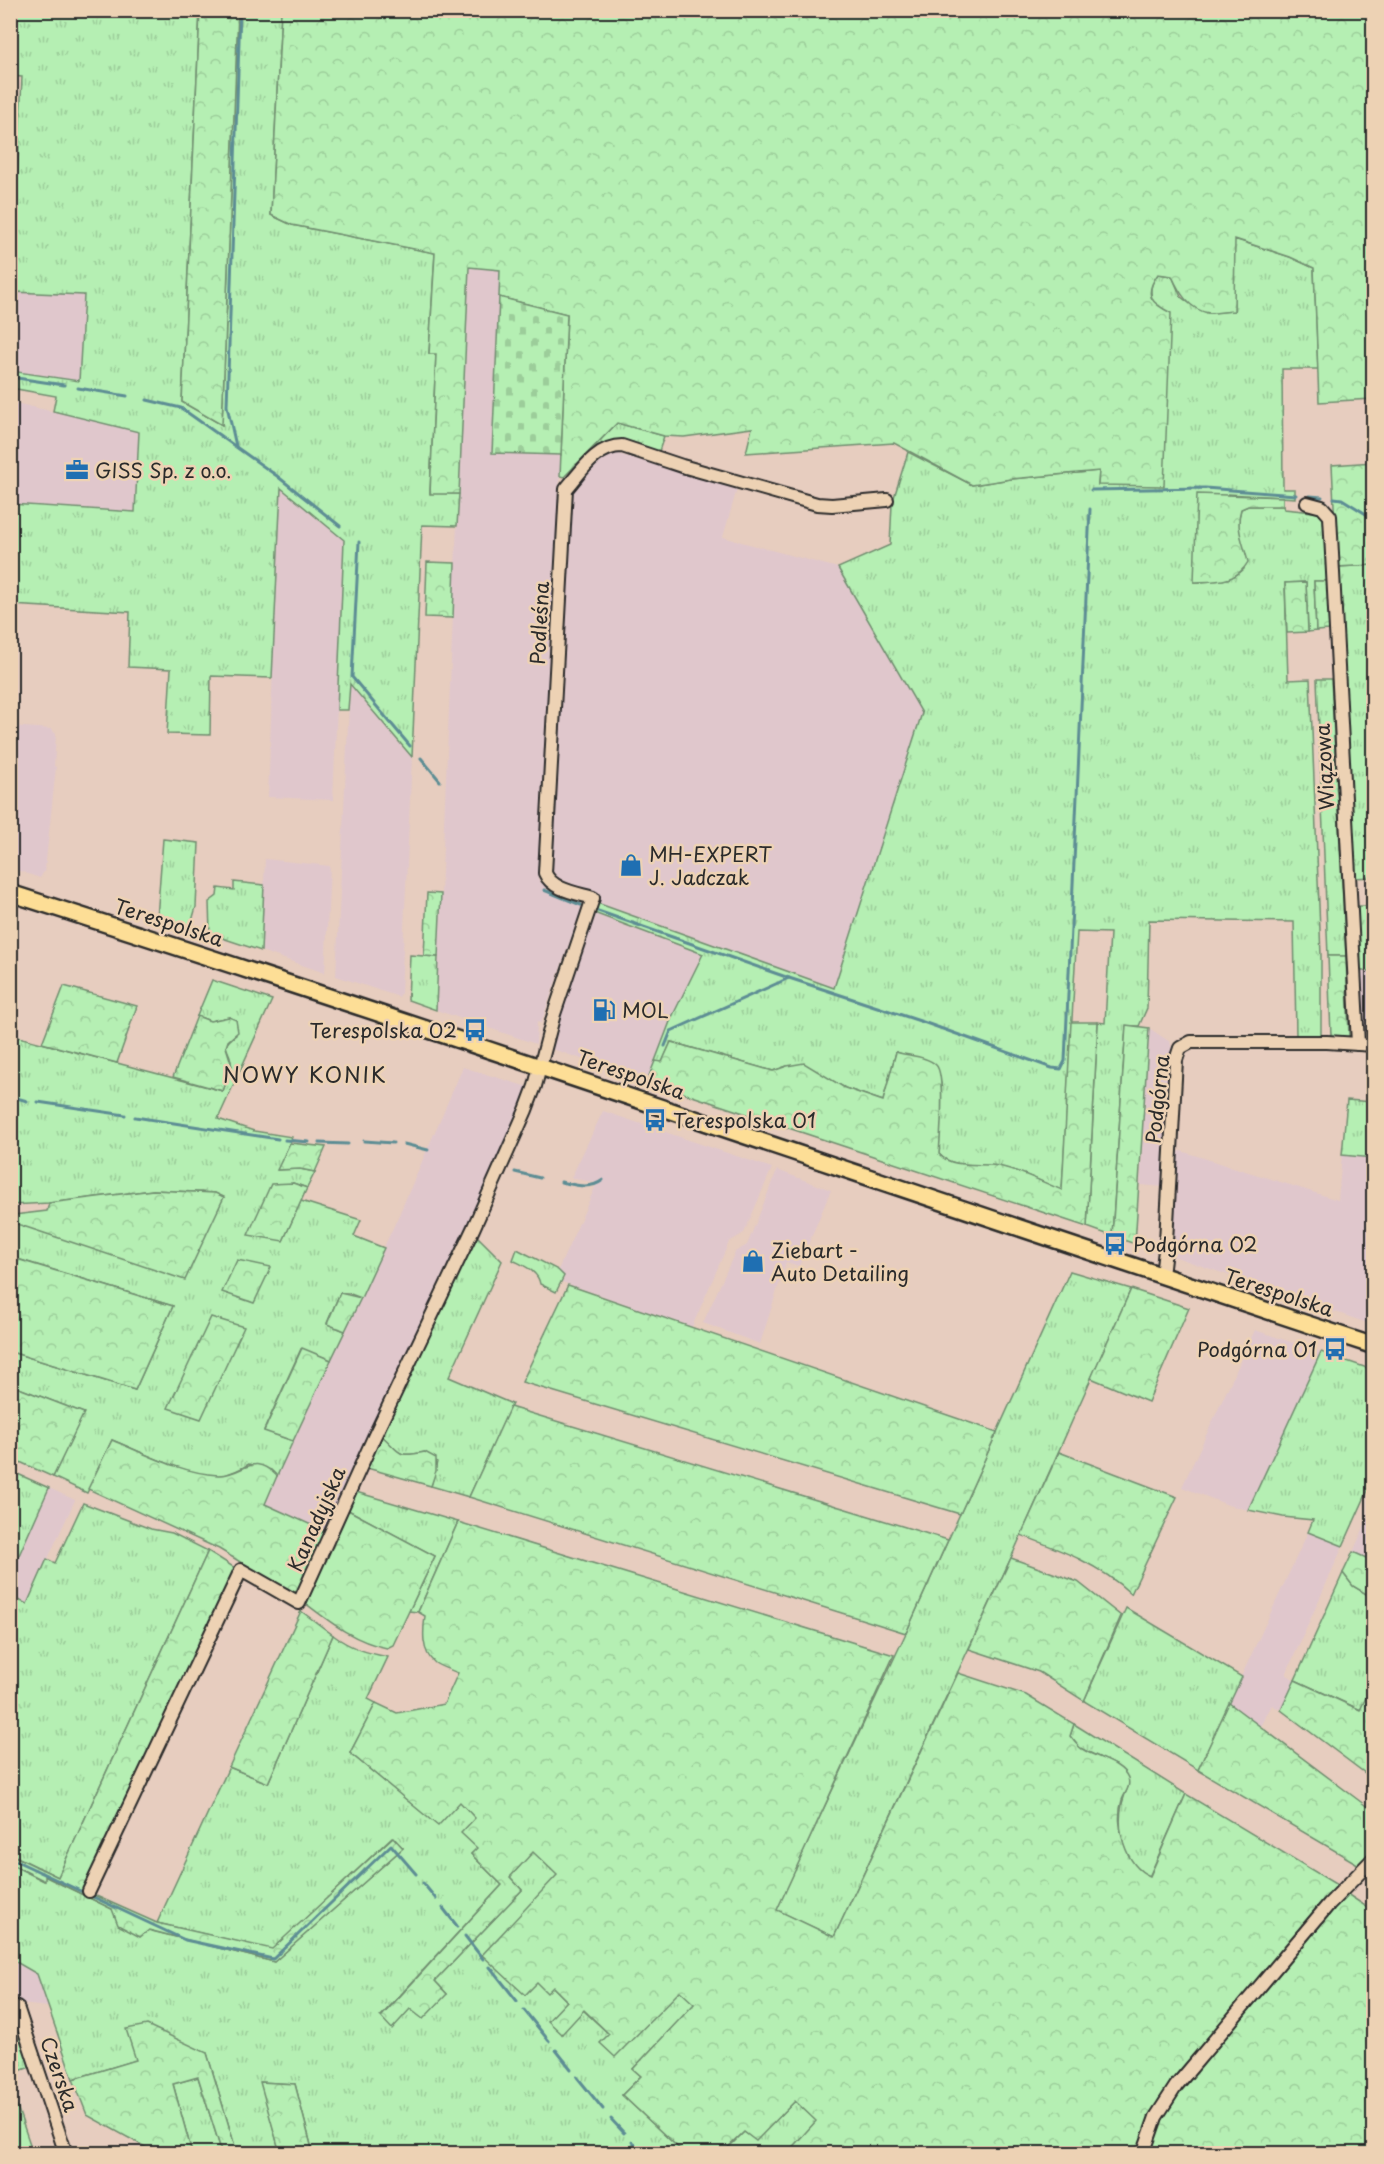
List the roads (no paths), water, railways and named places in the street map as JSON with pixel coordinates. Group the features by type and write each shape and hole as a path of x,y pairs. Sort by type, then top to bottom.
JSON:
{"main road":[{"name":"Terespolska","path":"10,893 540,1066 1374,1346"}],"street":[{"name":"Podleśna","path":"540,1066 554,1014 593,898 554,885 545,873 566,489 594,456 613,446 621,446 817,504 832,505 887,500"},
{"name":"Wiązowa","path":"1307,503 1322,507 1330,516 1358,1044"},
{"name":"Podgórna","path":"1162,1276 1175,1070 1180,1048 1191,1042 1327,1042 1374,1045"},
{"name":"Kanadyjska","path":"89,1891 241,1570 299,1603 526,1110 540,1066"},
{"path":"1143,2154 1156,2117 1176,2086 1329,1904 1374,1858"},
{"name":"Czerska","path":"17,2007 66,2154"}],"waterway":[{"path":"236,446 227,406 240,10"},
{"path":"10,377 64,385"},
{"path":"78,388 127,396"},
{"path":"147,400 181,408 277,476 340,526"},
{"path":"1091,490 1205,488 1296,495"},
{"path":"1310,496 1322,497"},
{"path":"1334,498 1342,499 1374,519"},
{"path":"665,1046 671,1031 789,978 1052,1068 1061,1069 1065,1061 1090,509"},
{"path":"359,542 352,677 410,746"},
{"path":"421,758 440,781"},
{"path":"544,890 581,905"},
{"path":"598,911 789,978"},
{"path":"10,1096 27,1101"},
{"path":"38,1102 125,1115"},
{"path":"135,1117 278,1139"},
{"path":"285,1140 309,1142"},
{"path":"364,1141 393,1143"},
{"path":"319,1143 348,1144"},
{"path":"404,1144 428,1150"},
{"path":"515,1172 540,1178"},
{"path":"561,1182 588,1186 603,1180"},
{"path":"10,1858 185,1940 273,1959 391,1845 416,1874"},
{"path":"423,1883 436,1899"},
{"path":"443,1908 457,1926"},
{"path":"465,1936 483,1959"},
{"path":"490,1967 517,2001"},
{"path":"524,2010 549,2041"},
{"path":"556,2050 571,2069"},
{"path":"577,2077 603,2109"},
{"path":"611,2119 624,2133"},
{"path":"632,2142 643,2154"}],"place":[{"name":"GISS Sp. z o.o.","path":"77,470"},
{"name":"MH-EXPERT J. Jadczak","path":"631,865"},
{"name":"MOL","path":"604,1010"},
{"name":"Terespolska 02","path":"475,1030"},
{"name":"Terespolska 01","path":"655,1120"},
{"name":"Podgórna 02","path":"1115,1244"},
{"name":"Ziebart - Auto Detailing","path":"753,1261"},
{"name":"Podgórna 01","path":"1335,1349"}],"district":[{"name":"NOWY KONIK","path":"305,1073"}]}
